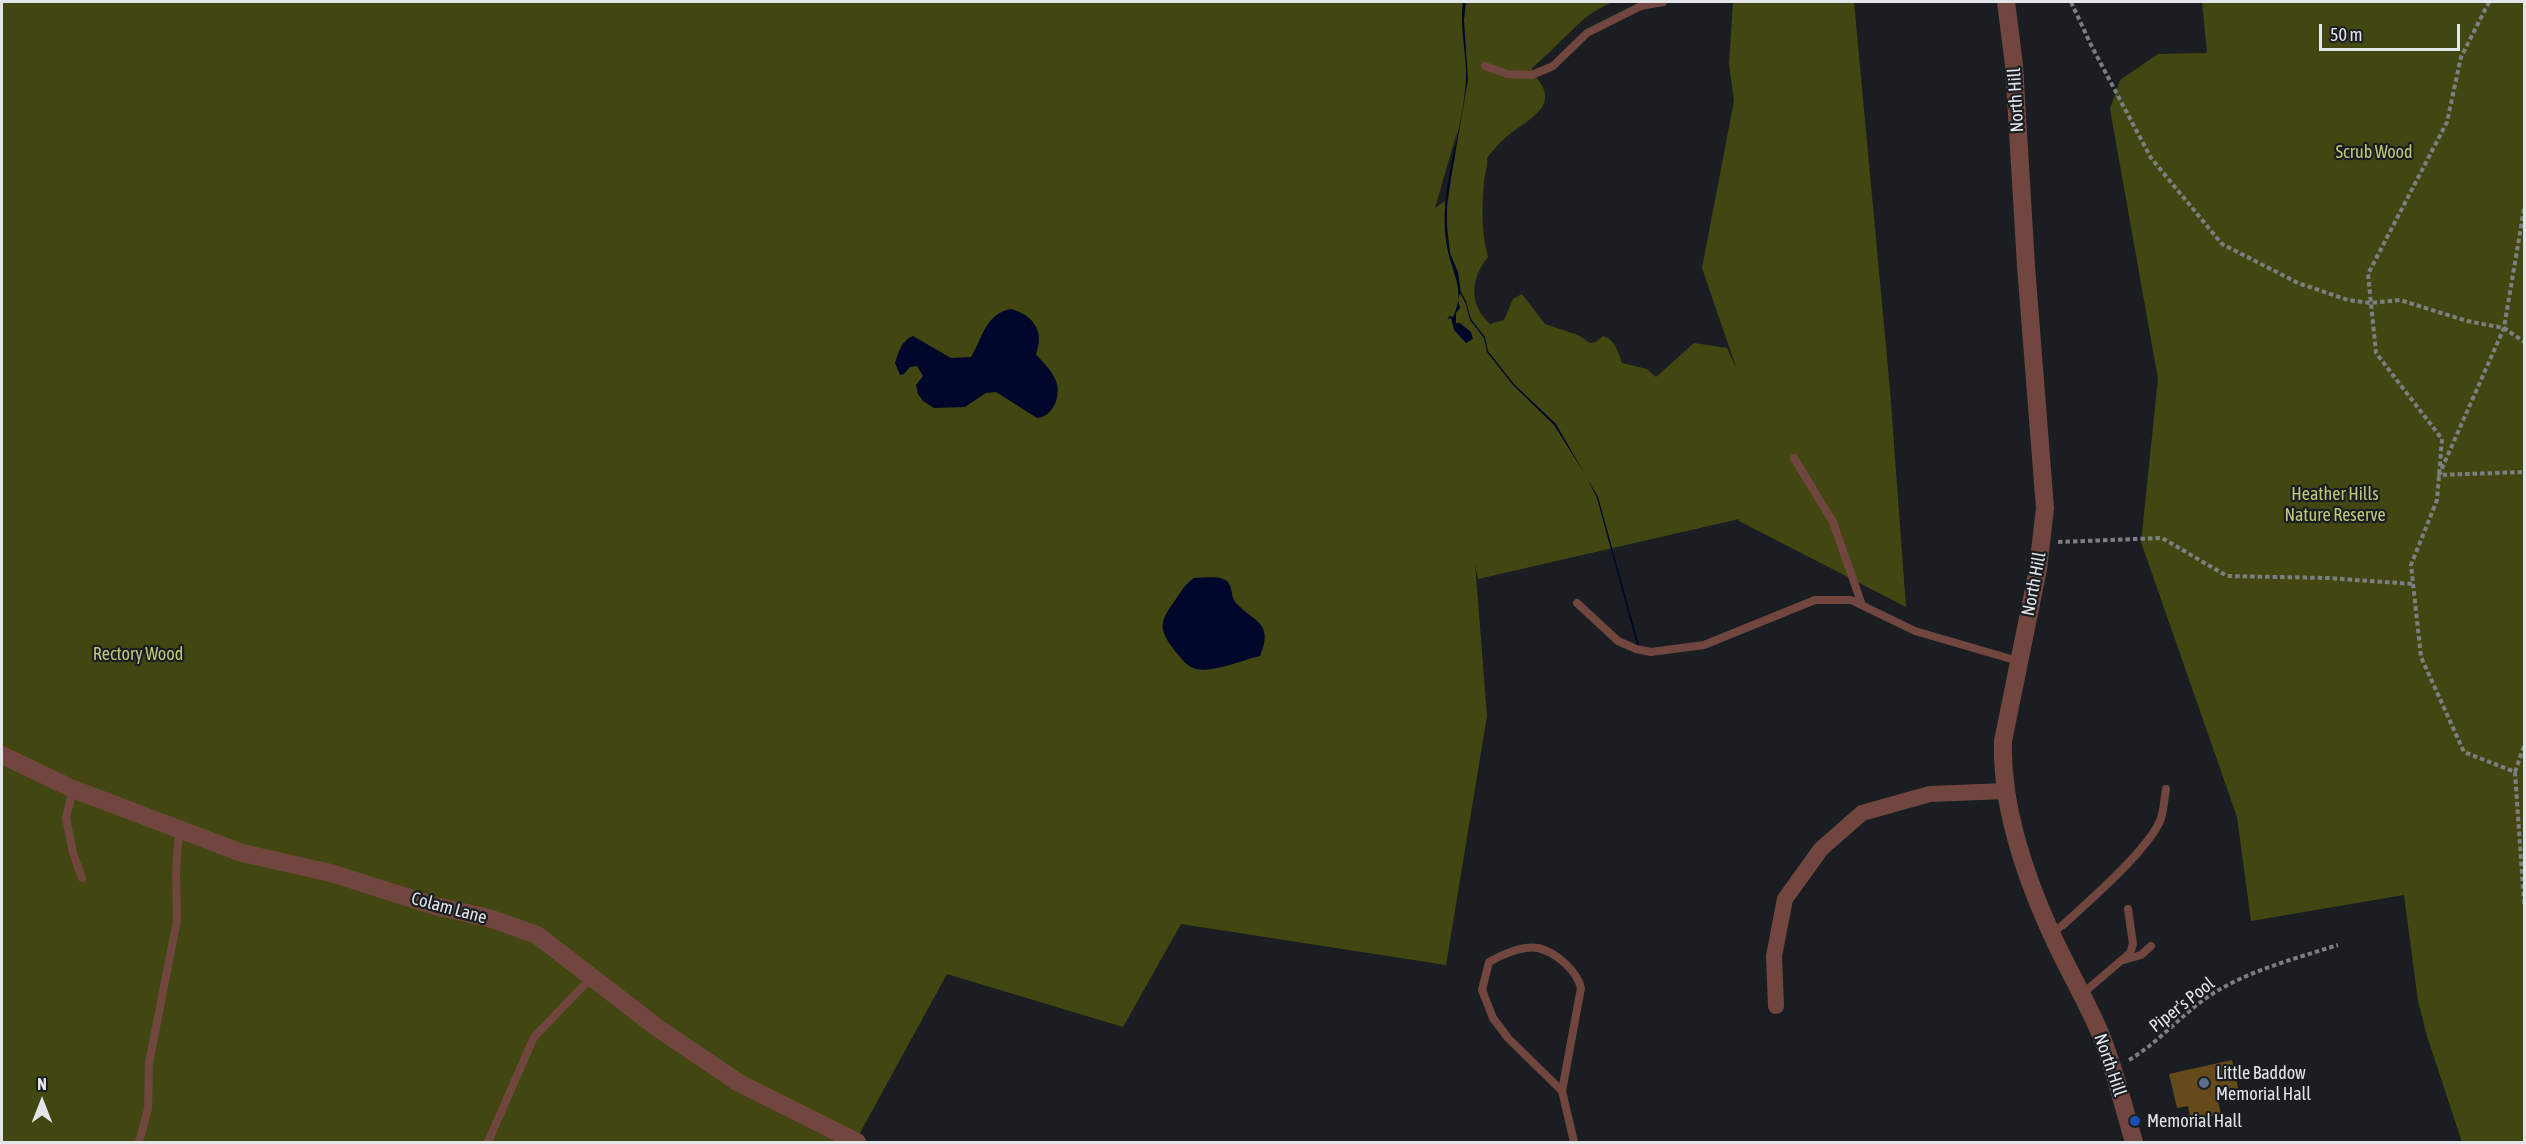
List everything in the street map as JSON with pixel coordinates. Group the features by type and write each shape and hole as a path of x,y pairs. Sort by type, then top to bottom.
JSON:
{"street":[{"name":"North Hill","path":"2007,2 2014,64 2026,266 2045,508 2042,543 2003,741 2002,761 2006,791 2025,867 2051,933 2100,1032 2113,1068 2134,1143"},
{"name":"Colam Lane","path":"2,755 73,789 242,853 331,873 435,906 489,918 537,935 659,1029 739,1083 857,1143"},
{"path":"1776,1006 1774,956 1785,899 1821,849 1862,813 1930,794 2006,791"}],"lane":[{"path":"1485,66 1506,74 1532,75 1553,66 1587,33 1641,6 1663,2"},
{"path":"1794,458 1833,522 1862,605"},
{"path":"1577,603 1618,641 1636,650 1651,652 1704,645 1815,600 1851,600 1915,631 2018,661"},
{"path":"73,789 66,818 73,854 82,878"},
{"path":"2051,933 2069,919 2123,867 2152,833 2160,821 2166,789"},
{"path":"139,1143 148,1109 149,1063 177,920 176,872 179,829"},
{"path":"2081,995 2130,953 2133,944 2128,909"},
{"path":"2121,962 2141,955 2151,946"},
{"path":"1562,1092 1508,1038 1493,1018 1482,990 1489,962 1506,952 1538,948 1563,962 1578,977 1581,988 1562,1092 1574,1143"},
{"path":"488,1143 534,1037 591,978"}],"path":[{"path":"2071,2 2092,47 2151,158 2222,244 2298,283 2348,300 2370,303 2400,300 2467,321 2504,328 2524,342"},
{"path":"2489,2 2461,57 2447,122 2368,274 2376,353 2442,440 2437,500 2410,565 2421,657 2464,752 2515,772"},
{"path":"2439,475 2504,328 2524,209"},
{"path":"2439,475 2524,472"},
{"path":"2042,543 2162,538 2227,576 2328,578 2413,584"},
{"path":"2524,747 2515,772 2524,904"},
{"name":"Piper's Pool","path":"2113,1068 2135,1057 2160,1039 2216,992 2271,966 2338,945"}],"green space":[{"name":"Rectory Wood","path":"2,2 1463,2 1463,13 1466,2 1612,2 1584,19 1532,68 1532,73 1542,85 1545,95 1544,104 1531,119 1501,142 1487,158 1483,219 1488,257 1475,282 1475,300 1490,324 1504,320 1513,299 1522,294 1545,324 1578,335 1590,343 1596,342 1603,336 1616,346 1622,363 1647,369 1656,377 1694,343 1727,348 1737,370 1702,268 1734,101 1729,64 1733,2 1854,2 1890,390 1906,607 1739,519 1478,579 1475,563 1487,716 1446,965 1181,924 1123,1027 947,974 855,1142 2,1142","holes":["1457,132 1446,216 1445,201 1435,208"]},
{"name":"Heather Hills Nature Reserve","path":"2202,2 2524,2 2524,1142 2462,1142 2427,1036 2418,1001 2404,895 2251,921 2237,817 2141,542 2158,379 2110,109 2120,80 2158,54 2207,53"}],"water":[{"path":"1463,2 1466,2 1464,20 1468,79 1447,202 1450,253 1458,272 1461,292 1466,301 1471,319 1485,337 1488,351 1514,384 1556,424 1585,474 1554,425 1513,385 1487,352 1484,338 1470,320 1466,304 1460,293 1458,300 1457,282 1447,247 1445,205 1464,100 1466,69 1462,12"},
{"path":"1458,300 1460,308 1456,313 1456,323 1460,323 1471,332 1473,339 1466,343 1454,330 1451,318 1447,319 1450,316 1453,317"},
{"path":"1011,309 1025,315 1035,325 1039,338 1036,354 1057,383 1056,402 1049,413 1043,417 1037,418 996,392 986,393 965,407 934,408 923,401 918,394 916,385 923,376 917,366 910,367 900,375 895,363 901,347 909,338 913,336 951,358 971,357 986,327 996,315"},
{"path":"1587,477 1598,497 1639,645 1637,645 1597,498"},
{"path":"1194,578 1223,579 1229,583 1236,603 1264,630 1264,645 1260,656 1219,668 1203,670 1184,662 1165,636 1163,625 1167,613 1184,587"}],"building":[{"name":"Little Baddow Memorial Hall","path":"2232,1060 2239,1092 2217,1097 2221,1114 2191,1121 2188,1106 2177,1108 2169,1074"}],"place":[{"name":"Little Baddow Memorial Hall","path":"2204,1083"},
{"name":"Memorial Hall","path":"2135,1121"}],"park label":[{"name":"Scrub Wood","path":"2374,152"}]}
